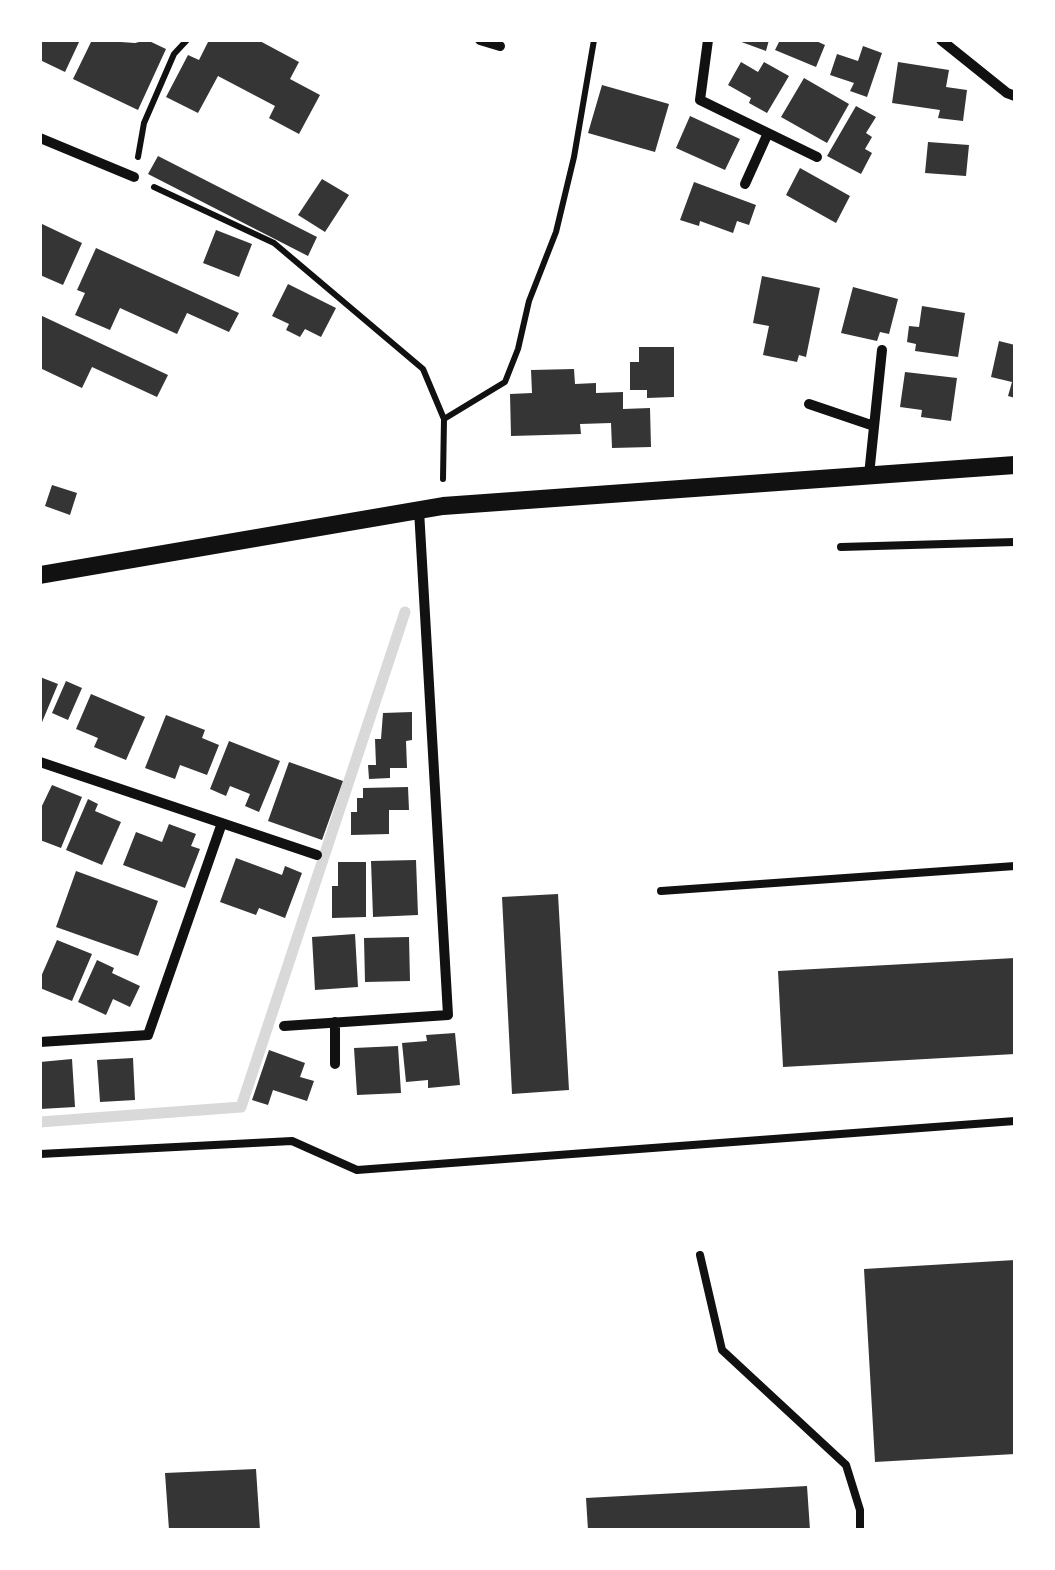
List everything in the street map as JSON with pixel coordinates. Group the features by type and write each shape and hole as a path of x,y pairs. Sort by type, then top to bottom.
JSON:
{"street":[{"path":"480,40 500,46"},
{"path":"708,40 700,100 817,158"},
{"path":"941,40 1006,93 1015,96"},
{"path":"745,184 768,133"},
{"path":"40,138 134,177"},
{"path":"869,475 882,350"},
{"path":"808,404 874,426"},
{"path":"40,575 443,506 1015,465"},
{"path":"284,1026 448,1015 419,510"},
{"path":"40,762 317,855"},
{"path":"40,1042 148,1035 222,823"},
{"path":"335,1022 335,1064"}],"lane":[{"path":"841,547 1015,542"},
{"path":"661,891 1015,866"},
{"path":"40,1154 292,1141 357,1170 1015,1121"},
{"path":"700,1255 722,1350 846,1466 860,1510 860,1530"}],"path":[{"path":"187,40 174,54 144,123 134,177 274,243 423,368 444,420 443,506"},
{"path":"444,420 504,382 518,349 529,301 556,232 574,157 594,40"}],"building":[{"path":"40,40 80,40 65,72 40,60"},
{"path":"92,40 147,40 166,49 138,110 73,79"},
{"path":"209,40 258,40 299,62 290,79 320,95 299,134 269,118 275,106 218,76 198,113 166,97 188,55 199,60"},
{"path":"736,40 769,40 766,51"},
{"path":"780,40 814,40 825,45 816,67 775,50"},
{"path":"863,46 882,53 867,97 850,91 854,83 830,75 837,54 858,61"},
{"path":"741,62 758,72 764,62 789,76 767,113 728,85"},
{"path":"898,62 949,70 946,87 967,90 963,121 938,118 940,110 892,103"},
{"path":"804,78 849,104 827,143 781,117"},
{"path":"602,85 669,104 655,152 588,133"},
{"path":"856,106 876,117 866,133 872,137 865,149 872,153 861,174 827,156"},
{"path":"690,116 740,139 725,170 676,148"},
{"path":"928,142 969,145 966,176 925,173"},
{"path":"158,156 317,237 308,256 148,174"},
{"path":"800,168 850,196 836,223 786,195"},
{"path":"322,179 349,195 325,232 298,215"},
{"path":"694,182 756,205 749,225 737,221 733,233 700,221 699,226 680,220"},
{"path":"40,223 82,243 63,285 40,275"},
{"path":"216,230 252,244 239,277 203,263"},
{"path":"96,248 239,313 229,332 187,313 177,334 120,308 110,330 75,315 85,293 77,290"},
{"path":"762,276 820,288 806,357 799,355 797,362 763,355 769,326 753,323"},
{"path":"288,284 336,308 321,337 305,329 300,337 286,330 289,324 272,316"},
{"path":"853,287 898,299 889,334 880,332 877,341 841,333"},
{"path":"922,306 965,313 958,357 915,351 916,344 907,342 909,326 919,327"},
{"path":"40,315 168,375 157,397 92,367 82,388 40,368"},
{"path":"999,341 1015,345 1015,398 1008,396 1012,382 991,377"},
{"path":"639,347 674,347 674,397 647,398 647,390 630,390 630,362 639,362"},
{"path":"574,369 575,384 596,383 596,393 623,392 623,409 650,408 651,447 612,448 611,423 580,424 581,434 511,436 510,394 532,393 531,370"},
{"path":"905,372 957,378 951,421 921,417 922,410 900,407"},
{"path":"52,485 77,493 70,515 45,506"},
{"path":"40,677 58,684 40,727"},
{"path":"66,681 82,688 68,720 52,713"},
{"path":"91,694 145,717 126,760 94,747 98,738 76,729"},
{"path":"412,712 412,740 406,741 407,768 390,768 390,778 369,779 368,765 376,765 375,739 381,739 383,713"},
{"path":"166,715 205,730 202,738 219,745 207,775 180,765 175,779 145,768"},
{"path":"229,741 280,761 259,812 245,806 250,794 230,786 226,796 210,789"},
{"path":"289,762 343,781 322,840 268,821"},
{"path":"52,785 82,797 61,848 40,840 40,810"},
{"path":"408,787 409,810 389,810 389,834 351,835 351,812 357,812 357,798 363,798 363,788"},
{"path":"88,799 98,804 95,811 121,822 102,865 66,850"},
{"path":"169,824 196,834 191,846 200,849 185,888 123,865 136,832 162,842"},
{"path":"236,858 282,875 285,866 302,873 285,918 259,908 256,915 220,902"},
{"path":"416,860 418,915 373,917 371,861"},
{"path":"338,862 366,862 366,917 332,918 332,886 338,886"},
{"path":"76,871 158,901 138,956 56,927"},
{"path":"558,894 569,1090 512,1094 502,897"},
{"path":"355,934 358,987 315,990 312,937"},
{"path":"409,937 410,981 365,982 364,938"},
{"path":"57,940 92,954 72,1001 40,988 40,979"},
{"path":"1015,958 1015,1054 783,1067 778,971"},
{"path":"97,960 114,968 112,973 140,986 130,1007 113,999 106,1015 78,1002"},
{"path":"455,1033 460,1085 428,1088 428,1080 406,1082 402,1043 427,1041 426,1035"},
{"path":"398,1046 401,1093 357,1095 354,1048"},
{"path":"269,1050 305,1063 300,1077 314,1081 307,1101 273,1090 268,1105 252,1100"},
{"path":"133,1058 135,1100 100,1102 97,1060"},
{"path":"72,1059 75,1107 40,1109 40,1062"},
{"path":"1015,1260 1015,1454 875,1462 864,1269"},
{"path":"256,1469 260,1530 169,1530 165,1473"},
{"path":"807,1486 810,1530 588,1530 586,1498"}],"waterway":[{"path":"40,1122 241,1107 405,612"}]}
